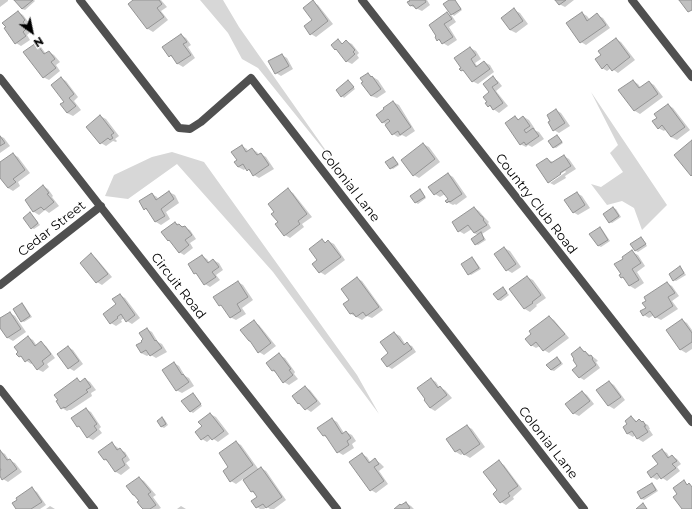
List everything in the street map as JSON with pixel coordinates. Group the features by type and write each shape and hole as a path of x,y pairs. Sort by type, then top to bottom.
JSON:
{"street":[{"name":"Colonial Lane","path":"80,0 179,128 190,129 201,122 251,78 584,509"},
{"name":"Country Club Road","path":"362,0 692,422"},
{"path":"632,0 692,77"},
{"name":"Circuit Road","path":"0,78 337,509"},
{"name":"Cedar Street","path":"0,285 101,206"},
{"path":"0,389 94,509"}],"shaded area":[{"path":"200,0 223,0 239,27 336,165 258,68 242,59 228,33"},
{"path":"591,92 667,205 642,230 634,208 622,201 607,205 591,184 601,187 623,172 610,153 618,145"},
{"path":"172,152 204,162 357,375 379,414 273,272 177,164 128,199 105,196 114,175 152,157"}],"building":[{"path":"14,0 33,0 22,9"},
{"path":"133,0 159,0 162,4 157,8 164,17 147,29 128,4"},
{"path":"313,0 328,21 310,35 304,26 312,20 303,8"},
{"path":"409,0 425,0 426,2 416,9 413,5 410,6 407,2 410,1"},
{"path":"449,0 455,0 461,9 451,15 443,4"},
{"path":"555,0 566,0 559,5"},
{"path":"679,0 692,0 692,10 688,12"},
{"path":"514,8 523,21 510,30 501,18"},
{"path":"18,11 25,20 23,22 27,28 23,32 26,36 15,44 4,28 6,27 2,23"},
{"path":"447,12 452,19 444,24 453,37 442,44 439,39 437,41 436,36 429,25"},
{"path":"582,12 587,21 597,13 606,25 580,43 566,23"},
{"path":"181,34 187,42 183,44 191,55 177,64 171,55 169,57 162,47"},
{"path":"616,38 630,57 612,71 607,64 602,69 595,59 601,55 598,51"},
{"path":"338,39 342,44 346,40 355,50 353,52 355,54 346,62 331,45"},
{"path":"36,43 44,54 49,51 55,59 51,62 56,68 43,78 23,52"},
{"path":"470,47 476,55 471,59 476,67 484,61 490,69 472,82 463,70 461,71 459,69 461,68 454,58"},
{"path":"282,54 289,66 275,74 268,61"},
{"path":"368,73 371,77 372,76 381,89 371,96 361,83 363,82 360,78"},
{"path":"493,76 498,83 492,87 503,103 493,110 490,105 488,107 485,103 487,102 483,97 489,92 483,84"},
{"path":"61,77 74,94 69,98 76,106 67,113 60,104 64,102 51,85"},
{"path":"348,80 354,87 341,97 336,90"},
{"path":"633,80 639,88 649,81 658,94 634,111 618,90"},
{"path":"393,101 411,127 400,135 398,131 392,135 385,125 390,121 388,119 382,123 376,115"},
{"path":"668,104 685,127 671,137 662,125 658,129 652,121 657,118 654,114"},
{"path":"556,109 565,123 553,131 548,122 550,121 547,115"},
{"path":"100,115 114,133 111,135 113,138 110,140 108,138 100,144 86,127"},
{"path":"515,116 518,120 523,116 530,126 524,130 526,133 533,128 539,136 526,145 524,142 520,145 505,123"},
{"path":"557,135 562,142 553,148 548,141"},
{"path":"0,136 5,143 0,146"},
{"path":"692,140 692,175 691,176 674,155"},
{"path":"423,143 435,159 413,176 401,160"},
{"path":"242,145 246,152 252,148 257,155 261,153 269,165 253,176 249,169 247,171 243,164 238,167 234,162 237,160 231,152"},
{"path":"13,153 25,170 13,179 16,182 8,188 0,178 0,162"},
{"path":"564,155 571,166 548,183 536,165 547,158 551,163"},
{"path":"393,157 398,164 390,169 385,162"},
{"path":"448,173 462,194 447,203 445,201 448,199 441,190 434,195 428,187"},
{"path":"43,185 49,193 47,194 54,202 44,210 41,207 33,212 25,200"},
{"path":"288,188 307,214 298,221 300,224 284,236 275,224 278,222 271,214 274,212 268,204"},
{"path":"420,189 425,197 415,203 410,196"},
{"path":"169,191 174,199 161,209 165,216 155,222 146,208 144,210 139,201 152,193 156,200"},
{"path":"577,192 585,205 573,213 564,200"},
{"path":"474,207 482,216 487,225 474,233 468,225 458,232 452,222"},
{"path":"613,207 619,216 609,223 603,214"},
{"path":"30,212 38,223 31,229 23,218"},
{"path":"175,222 177,225 179,224 182,227 185,226 192,235 185,240 189,245 179,253 161,232"},
{"path":"600,227 608,240 598,246 589,234"},
{"path":"481,232 484,239 475,245 471,239"},
{"path":"641,237 646,244 635,251 630,244"},
{"path":"322,239 325,243 328,240 341,257 319,273 312,264 317,260 309,249"},
{"path":"504,247 516,264 506,271 494,254"},
{"path":"632,250 641,263 632,269 639,280 629,286 623,277 621,278 619,275 621,274 614,264 623,259 622,257"},
{"path":"91,253 108,274 96,283 80,263"},
{"path":"202,255 208,263 213,259 219,267 212,272 216,277 204,285 196,273 194,274 188,264"},
{"path":"472,257 479,268 468,275 461,264"},
{"path":"680,266 684,273 673,281 669,274"},
{"path":"527,276 541,295 524,309 509,289"},
{"path":"357,277 379,307 366,316 363,312 356,317 353,313 350,314 343,304 349,300 341,289"},
{"path":"238,281 248,297 237,304 241,311 230,318 213,297"},
{"path":"667,282 675,293 668,297 673,306 655,318 650,311 643,316 640,311 646,308 642,303 646,301 644,297"},
{"path":"503,287 507,293 498,300 493,294"},
{"path":"120,294 135,315 126,322 121,314 110,324 103,314 116,304 112,299"},
{"path":"22,303 30,316 21,322 13,309"},
{"path":"10,312 21,329 7,338 0,328 0,318"},
{"path":"549,316 565,334 543,351 536,342 531,346 525,339 531,334 529,331"},
{"path":"682,319 692,333 692,342 680,350 666,330"},
{"path":"254,320 271,343 258,353 240,330"},
{"path":"147,328 155,341 156,340 162,348 150,356 146,350 141,353 136,345 142,342 141,341 143,339 139,333"},
{"path":"394,332 404,345 407,342 412,349 387,367 381,359 388,353 380,342"},
{"path":"28,336 35,346 41,341 51,354 42,361 44,364 37,370 29,359 25,362 21,356 19,357 16,354 18,352 14,347"},
{"path":"68,346 79,361 68,369 57,354"},
{"path":"580,347 589,356 591,355 596,365 579,378 572,370 577,366 571,354"},
{"path":"279,353 291,369 289,370 293,375 283,383 274,370 272,371 266,363"},
{"path":"557,357 561,363 551,370 546,365"},
{"path":"174,362 182,375 183,374 189,382 176,391 162,370"},
{"path":"77,378 80,382 85,378 91,387 86,390 88,392 65,408 64,407 61,409 56,401 58,400 54,395"},
{"path":"431,378 438,388 440,386 447,395 430,408 417,388"},
{"path":"609,381 621,397 608,406 596,390"},
{"path":"305,386 317,401 305,410 292,396"},
{"path":"582,391 590,401 573,414 565,404"},
{"path":"193,393 201,404 190,412 181,401"},
{"path":"86,408 97,424 94,426 97,430 87,438 79,426 77,427 71,418"},
{"path":"210,413 224,431 212,440 208,435 201,440 195,432 202,426 198,422"},
{"path":"631,416 636,422 639,419 642,422 643,421 648,432 637,439 632,431 627,434 623,427 627,424 625,421"},
{"path":"162,417 166,424 161,427 157,421"},
{"path":"332,418 342,434 346,431 351,438 347,441 349,445 337,453 325,435 323,436 317,428"},
{"path":"467,425 480,444 464,455 460,449 455,452 446,439"},
{"path":"236,441 253,465 230,482 223,471 228,467 219,453"},
{"path":"112,442 117,450 120,448 126,456 122,459 125,465 115,472 106,459 104,460 98,452"},
{"path":"662,449 668,458 672,455 677,461 672,464 676,468 661,479 657,473 651,478 647,472 658,464 652,456"},
{"path":"0,450 7,460 10,459 17,469 2,480 0,476"},
{"path":"362,453 369,463 375,458 379,464 374,467 384,481 370,491 349,462"},
{"path":"499,460 518,486 508,493 510,496 500,503 493,494 497,490 483,472"},
{"path":"261,467 282,497 266,508 263,504 256,508 251,501 257,497 253,491 251,492 243,480"},
{"path":"139,477 151,492 148,494 156,505 150,509 143,509 137,502 139,501 126,486"},
{"path":"684,480 687,485 689,483 692,487 692,509 682,509 673,497 677,494 673,488"},
{"path":"652,483 656,490 641,499 637,492"},
{"path":"32,487 42,502 31,509 16,509 12,503 17,500 16,498"},
{"path":"406,502 410,508 394,509 400,504 401,505"},
{"path":"643,503 647,509 636,509"}]}
